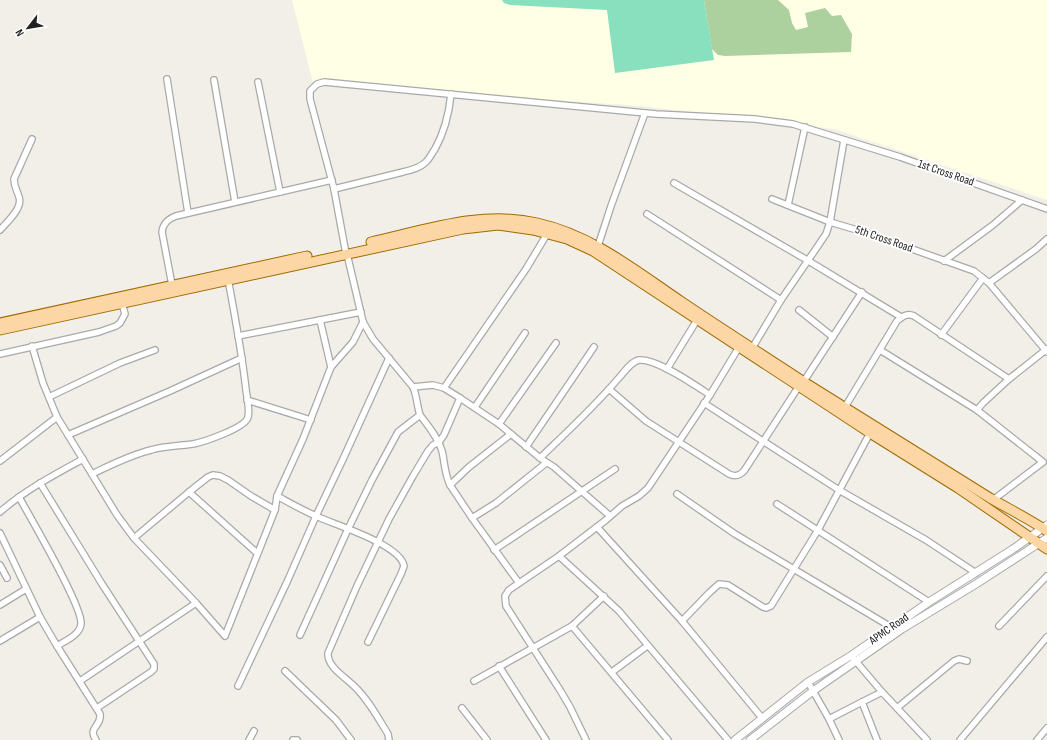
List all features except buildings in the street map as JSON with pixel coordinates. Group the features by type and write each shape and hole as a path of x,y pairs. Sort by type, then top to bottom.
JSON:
{"main road":[{"path":"0,330 346,252 460,222 493,219 521,220 551,226 598,246 700,314 750,351 802,384 870,433 952,484 1047,549"},
{"path":"0,323 172,285 462,228 498,225 533,230 567,239 593,251 738,347 750,351"},
{"path":"802,384 845,407 993,500 1046,528"}],"street":[{"path":"167,79 188,213"},
{"path":"214,80 235,202"},
{"path":"258,82 280,192"},
{"name":"1st Cross Road","path":"413,387 373,339 363,322 346,252 332,180 310,99 310,91 317,84 324,82 644,113 755,119 792,124 900,157 1047,209"},
{"path":"334,190 404,172 421,166 426,162 440,141 445,129 451,94"},
{"path":"598,246 644,113"},
{"path":"788,205 805,127"},
{"path":"0,230 20,202 14,184 14,179 32,139"},
{"path":"750,351 781,300 826,234 830,222 844,140"},
{"path":"172,285 162,232 162,226 170,218 332,180"},
{"path":"674,182 862,292 901,317"},
{"name":"5th Cross Road","path":"772,199 830,222 867,233 974,271 989,283 1046,350"},
{"path":"944,260 993,224 1022,200"},
{"path":"647,214 781,300"},
{"path":"444,388 526,269 547,234"},
{"path":"989,283 1036,249 1047,239"},
{"path":"941,335 983,278"},
{"path":"92,474 151,449 193,444 234,430 246,422 248,417 247,400 242,358 228,279"},
{"path":"609,390 646,421 729,474 734,476 741,474 862,292"},
{"path":"0,354 99,332 116,326 123,320 125,314 122,302"},
{"path":"799,310 833,337"},
{"path":"238,336 360,312"},
{"path":"845,407 897,321 901,317 908,314 914,316 1008,379"},
{"path":"320,320 331,367"},
{"path":"667,369 697,320"},
{"path":"32,346 43,383 57,417 117,515 134,538 196,603 225,636 275,510 277,496 311,420 331,367 353,342 363,322"},
{"path":"475,407 525,332"},
{"path":"499,424 556,343"},
{"path":"526,447 594,347"},
{"path":"586,740 570,707 506,606 504,600 505,596 509,590 559,556 622,506 639,496 648,488 710,395 738,347"},
{"path":"49,397 120,363 155,350"},
{"path":"880,350 977,410 1045,459 993,500"},
{"path":"977,410 1008,379 1046,350"},
{"path":"68,435 242,358"},
{"path":"238,686 389,358"},
{"path":"540,458 609,390 633,363 639,360 652,362 667,369 710,395"},
{"path":"519,583 494,550 450,485 445,475 442,452 438,442 420,415 413,387 433,385 444,388 475,407 499,424 546,463 554,467 610,516"},
{"path":"389,740 388,734 361,693 331,664 328,657 330,647 357,586 412,476 428,451 444,435 460,398"},
{"path":"247,400 311,420"},
{"path":"704,403 764,440 839,490 926,540 976,573"},
{"path":"300,635 348,529 398,432 420,415"},
{"path":"0,461 57,417"},
{"path":"682,622 719,584 728,585 763,607 769,608 774,603 818,530 870,433"},
{"path":"450,485 469,467 511,434"},
{"path":"0,512 40,483 83,458"},
{"path":"472,518 496,503 546,463"},
{"path":"494,550 615,469"},
{"path":"134,538 189,492 208,477 213,475 220,476 275,510"},
{"path":"40,483 102,584 154,664 154,668 144,678 98,708"},
{"path":"189,492 258,553"},
{"path":"677,494 735,534 891,627"},
{"path":"277,496 316,516 379,542 397,554 403,561 404,566 368,642"},
{"path":"19,497 63,578 80,615 81,623 77,633 57,646"},
{"path":"777,504 929,602"},
{"path":"597,527 682,622 762,718"},
{"name":"APMC Road","path":"750,740 891,627 1046,528"},
{"path":"0,533 40,617 57,646 98,708 101,718 99,723 93,729 92,733 96,740"},
{"name":"APMC Road","path":"735,740 808,682 854,658 976,584 1047,538"},
{"path":"559,556 619,611 647,646 728,740"},
{"path":"0,565 7,578"},
{"path":"999,626 1047,576"},
{"path":"0,606 26,589"},
{"path":"474,680 572,626 604,596"},
{"path":"80,681 196,603"},
{"path":"0,641 40,617"},
{"path":"572,626 668,740"},
{"path":"960,740 1047,637"},
{"path":"612,672 647,646"},
{"path":"854,658 882,692 926,740"},
{"path":"898,708 954,661 959,659 967,661"},
{"path":"500,666 546,740"},
{"path":"285,671 336,720 351,740"},
{"path":"808,682 830,719 836,738"},
{"path":"830,719 882,692"},
{"path":"862,702 877,740"},
{"path":"462,708 487,740"},
{"path":"1037,740 1047,728"},
{"path":"249,740 254,731"}],"shaded area":[{"path":"292,0 1047,0 1047,200 834,129 640,106 313,83"}],"green space":[{"path":"502,0 704,0 714,60 615,73 607,10 510,5 504,3"},
{"path":"704,0 778,0 789,10 792,23 796,30 808,27 805,13 825,8 832,16 841,15 852,34 851,52 718,55 712,49"}]}
